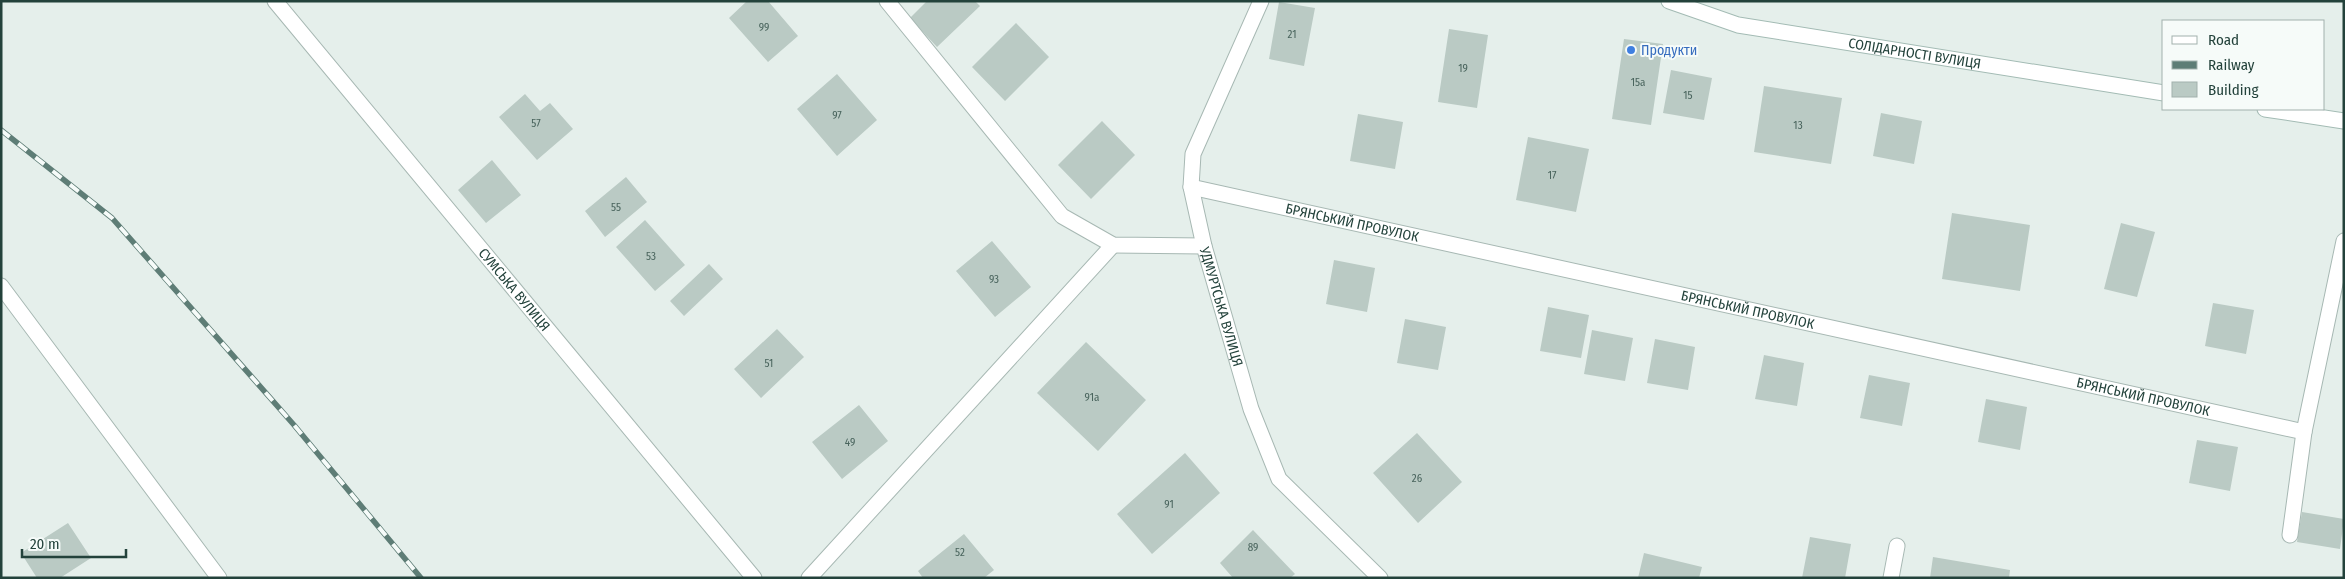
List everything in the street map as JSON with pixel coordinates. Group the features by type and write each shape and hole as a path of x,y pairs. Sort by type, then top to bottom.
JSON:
{"street":[{"name":"СУМСЬКА ВУЛИЦЯ","path":"275,1 754,578"},
{"path":"886,1 1062,216 1113,245 1204,246"},
{"name":"УДМУРТСЬКА ВУЛИЦЯ","path":"1261,1 1193,154 1191,187 1204,246 1251,409 1279,479 1380,578"},
{"name":"СОЛІДАРНОСТІ ВУЛИЦЯ","path":"1669,1 1738,25 2162,93"},
{"path":"2272,110 2344,121"},
{"name":"БРЯНСЬКИЙ ПРОВУЛОК","path":"1191,187 2304,432"},
{"path":"2290,535 2304,432 2344,241"},
{"path":"809,578 1113,245"},
{"path":"1,286 219,578"},
{"path":"1891,578 1897,546"}],"building":[{"path":"747,1 768,1 798,36 768,62 729,18"},
{"path":"927,1 975,1 980,6 937,47 910,18"},
{"path":"1279,2 1315,8 1304,66 1269,59"},
{"path":"1016,23 1049,57 1005,101 972,67"},
{"path":"1449,29 1488,35 1477,108 1438,102"},
{"path":"1624,39 1663,44 1651,125 1612,119"},
{"path":"1671,70 1712,78 1704,120 1663,113"},
{"path":"837,74 877,120 837,156 797,109"},
{"path":"1764,86 1842,98 1831,164 1754,152"},
{"path":"525,94 540,111 550,103 573,129 537,160 499,117"},
{"path":"1881,113 1922,121 1914,164 1873,156"},
{"path":"1358,114 1403,122 1395,169 1350,161"},
{"path":"1102,121 1135,155 1091,199 1058,165"},
{"path":"1528,137 1589,149 1576,212 1516,200"},
{"path":"492,160 521,195 486,223 458,190"},
{"path":"626,177 647,202 605,237 585,211"},
{"path":"1952,213 2030,225 2020,291 1942,279"},
{"path":"645,220 685,265 655,291 616,247"},
{"path":"2121,223 2155,232 2137,297 2104,289"},
{"path":"992,241 1031,287 995,317 956,271"},
{"path":"1334,260 1375,268 1367,312 1326,304"},
{"path":"709,264 723,279 684,316 670,301"},
{"path":"2213,303 2254,310 2246,354 2205,346"},
{"path":"1548,307 1589,315 1581,358 1540,351"},
{"path":"1405,319 1446,327 1438,370 1397,363"},
{"path":"777,329 804,357 761,398 734,369"},
{"path":"1592,330 1633,338 1625,381 1584,374"},
{"path":"1655,339 1695,347 1688,390 1647,383"},
{"path":"1086,342 1146,400 1098,451 1037,393"},
{"path":"1764,355 1804,363 1797,406 1755,399"},
{"path":"1869,375 1910,383 1902,426 1860,418"},
{"path":"1986,399 2027,407 2020,450 1978,442"},
{"path":"859,405 888,441 842,479 812,442"},
{"path":"1417,433 1462,482 1418,523 1373,473"},
{"path":"2197,440 2238,447 2230,491 2189,483"},
{"path":"1185,453 1220,493 1152,554 1117,514"},
{"path":"2302,512 2344,519 2340,549 2297,542"},
{"path":"68,523 91,558 60,578 37,578 21,553"},
{"path":"1253,530 1295,574 1290,578 1233,578 1220,563"},
{"path":"964,534 994,570 984,578 923,578 918,571"},
{"path":"1810,537 1851,544 1845,578 1802,578"},
{"path":"1644,553 1702,567 1699,578 1638,578"},
{"path":"1933,557 2010,570 2009,578 1930,578"}],"railway":[{"path":"1,130 112,218 294,425 421,578"}],"place":[{"name":"Продукти","path":"1631,50"}]}
